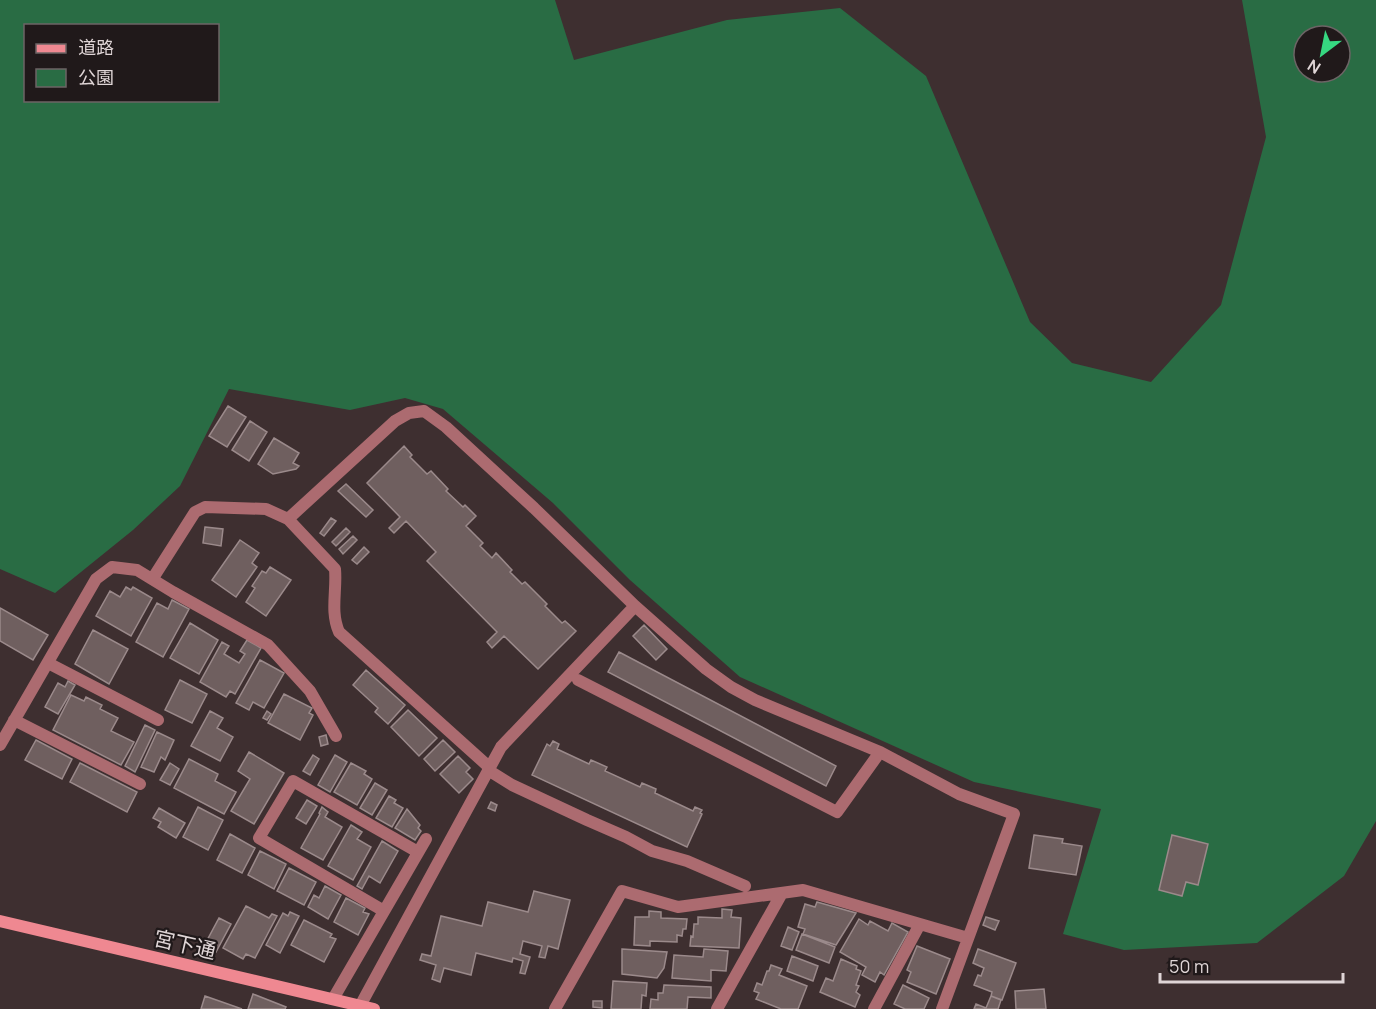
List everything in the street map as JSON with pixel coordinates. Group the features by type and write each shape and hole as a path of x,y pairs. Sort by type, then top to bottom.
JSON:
{"street":[{"path":"288,519 395,421 409,412 424,411 454,434 635,606 706,669 731,687 755,700 880,752 959,794 1014,814 942,1009"},
{"path":"153,578 195,512 205,507 266,509 288,519 334,569 336,580 333,603 335,624 339,632 489,769 512,785 652,850 687,861 745,886"},
{"path":"0,745 96,579 112,567 137,570 153,578 173,592 268,645 310,691 336,736"},
{"path":"360,1006 501,747 635,606"},
{"path":"48,663 158,720"},
{"path":"578,680 837,812 880,752"},
{"path":"14,720 140,784"},
{"path":"384,911 259,838 293,781 418,852"},
{"path":"333,999 426,839"},
{"path":"555,1009 622,891 678,906 803,890 968,938"},
{"path":"717,1009 782,893"},
{"name":"宮下通","path":"0,921 374,1009"},
{"path":"874,1009 920,924"}],"green space":[{"path":"0,0 555,0 574,60 727,20 840,8 926,76 1030,322 1072,363 1151,382 1221,305 1266,137 1242,0 1376,0 1376,821 1344,876 1257,943 1124,950 1063,934 1101,809 974,782 740,677 630,580 553,503 443,409 405,398 350,410 229,389 180,486 133,530 55,593 0,569"}],"building":[{"path":"228,406 246,417 227,447 209,436"},
{"path":"250,421 267,432 249,461 232,450"},
{"path":"274,438 299,453 293,463 299,466 296,469 273,474 258,464"},
{"path":"404,446 412,455 410,457 427,474 431,471 448,489 446,491 476,516 466,526 483,543 480,546 492,558 496,553 512,570 510,572 522,584 525,582 562,623 565,621 576,631 538,669 504,636 492,648 487,642 497,632 427,561 436,552 406,521 394,533 389,528 400,517 367,483"},
{"path":"346,484 373,510 366,517 338,491"},
{"path":"331,518 336,521 324,536 320,533"},
{"path":"205,527 223,529 221,546 203,543"},
{"path":"346,528 350,532 336,546 332,542"},
{"path":"353,536 357,540 343,554 339,549"},
{"path":"240,540 259,553 252,563 257,567 236,597 212,580"},
{"path":"364,547 369,552 357,564 352,560"},
{"path":"270,567 291,580 266,616 246,602 255,588 252,586 262,571 266,573"},
{"path":"126,587 131,590 133,587 152,598 131,636 96,616 110,591 120,597"},
{"path":"172,600 189,609 163,657 136,642 157,603 168,609"},
{"path":"0,608 48,635 33,660 0,641"},
{"path":"190,623 218,640 199,674 170,658"},
{"path":"644,625 667,649 656,660 633,636"},
{"path":"93,630 128,649 109,684 75,664"},
{"path":"247,640 261,648 235,694 230,691 226,697 200,682 222,642 229,646 224,654 239,663 245,654 240,651"},
{"path":"619,652 836,766 826,786 608,672"},
{"path":"260,660 284,673 264,708 253,702 249,710 236,703"},
{"path":"366,670 405,705 388,724 375,712 378,708 353,685"},
{"path":"180,680 207,694 192,723 165,710"},
{"path":"68,681 75,685 58,714 45,707 58,683 65,687"},
{"path":"284,694 312,708 309,713 313,715 300,740 268,723"},
{"path":"71,695 84,701 86,697 102,705 100,709 118,718 111,731 134,742 121,765 53,730"},
{"path":"408,710 437,738 419,756 391,727"},
{"path":"210,711 223,718 217,728 233,737 220,761 191,746"},
{"path":"267,711 271,714 267,720 263,718"},
{"path":"145,725 155,730 135,772 125,766"},
{"path":"157,732 174,740 165,760 161,757 154,772 141,767"},
{"path":"326,735 328,744 321,746 319,737"},
{"path":"36,740 72,759 62,779 25,760"},
{"path":"443,740 455,752 435,771 424,759"},
{"path":"553,741 559,744 557,749 589,764 591,760 607,767 605,771 640,787 642,783 656,789 655,793 693,811 695,807 702,810 687,847 532,775 547,744 550,746"},
{"path":"249,752 284,773 254,824 231,811 250,779 238,771"},
{"path":"313,755 319,759 310,775 303,771"},
{"path":"335,755 347,762 330,792 318,785"},
{"path":"458,756 470,768 466,772 473,779 459,793 440,774"},
{"path":"189,759 218,774 215,781 236,792 224,814 174,788"},
{"path":"80,763 137,792 127,812 70,782"},
{"path":"170,763 179,769 170,785 160,780"},
{"path":"351,763 366,771 364,774 372,779 357,805 334,792"},
{"path":"375,783 387,790 372,815 360,808"},
{"path":"389,796 396,800 394,803 403,808 392,827 376,818"},
{"path":"307,800 317,806 306,824 296,818"},
{"path":"491,802 497,805 495,811 488,808"},
{"path":"198,807 223,820 208,850 183,837"},
{"path":"322,807 328,812 325,817 342,827 323,860 301,848"},
{"path":"159,808 185,823 176,838 158,827 161,822 153,818"},
{"path":"407,809 420,825 418,828 421,831 415,840 395,828"},
{"path":"351,825 362,832 357,839 371,847 353,880 328,866"},
{"path":"230,834 255,848 242,873 217,860"},
{"path":"1034,835 1063,839 1062,843 1082,846 1076,875 1029,868"},
{"path":"1172,835 1208,844 1198,885 1186,882 1182,896 1159,890"},
{"path":"382,841 398,851 380,883 369,876 362,889 357,886"},
{"path":"260,851 286,864 274,889 248,875"},
{"path":"289,868 316,882 304,905 277,891"},
{"path":"325,886 341,895 328,919 308,907 314,895 319,898"},
{"path":"534,891 570,900 558,949 548,946 545,958 539,957 542,946 523,941 520,954 530,957 525,974 520,973 523,961 513,958 512,962 476,953 471,975 444,968 440,982 432,979 436,965 420,960 422,954 431,956 441,916 482,926 488,902 528,912"},
{"path":"346,898 365,908 363,912 369,914 358,935 334,922"},
{"path":"817,902 856,913 836,945 803,934 805,929 798,927 805,904 815,907"},
{"path":"246,906 269,918 272,914 277,916 255,958 246,954 243,959 223,948"},
{"path":"722,909 732,910 731,917 741,918 739,948 690,946 694,924 698,924 698,917 722,918"},
{"path":"649,911 661,912 661,918 687,919 686,929 683,929 682,936 677,935 677,942 650,941 650,946 634,945 635,917 649,917"},
{"path":"290,912 299,916 280,953 266,945 283,913 288,916"},
{"path":"986,917 999,921 995,930 983,925"},
{"path":"219,918 231,924 216,952 204,946"},
{"path":"859,919 868,925 870,921 888,931 892,923 908,932 884,975 880,972 875,982 862,975 866,967 840,952"},
{"path":"304,920 332,934 330,937 336,939 324,962 291,945"},
{"path":"788,927 799,932 792,950 781,946"},
{"path":"802,934 835,947 829,963 796,950"},
{"path":"917,946 950,959 936,994 907,982 911,972 907,970"},
{"path":"622,949 667,952 664,968 657,978 622,974"},
{"path":"704,949 728,951 726,971 711,970 711,981 672,978 674,955 703,957"},
{"path":"978,949 1016,963 1002,1000 991,996 992,992 974,985 984,968 973,963"},
{"path":"792,956 818,966 813,981 787,971"},
{"path":"841,959 857,966 856,969 861,971 856,985 859,986 856,992 860,995 855,1007 820,992 826,978 833,981"},
{"path":"771,965 782,969 779,975 807,986 798,1009 781,1009 756,999 759,993 754,991 757,983 762,985"},
{"path":"613,981 647,983 646,996 642,995 641,1009 611,1009"},
{"path":"664,985 711,987 711,998 688,997 687,1009 650,1009 651,999 658,1000 658,993 663,993"},
{"path":"903,985 929,998 924,1009 905,1009 894,1004"},
{"path":"1044,989 1046,1009 1016,1009 1015,991"},
{"path":"253,994 286,1007 285,1009 248,1009"},
{"path":"205,996 242,1009 201,1009"},
{"path":"991,996 1001,1000 998,1009 974,1009 976,1004 986,1008"},
{"path":"593,1001 602,1001 602,1008 593,1007"}]}
